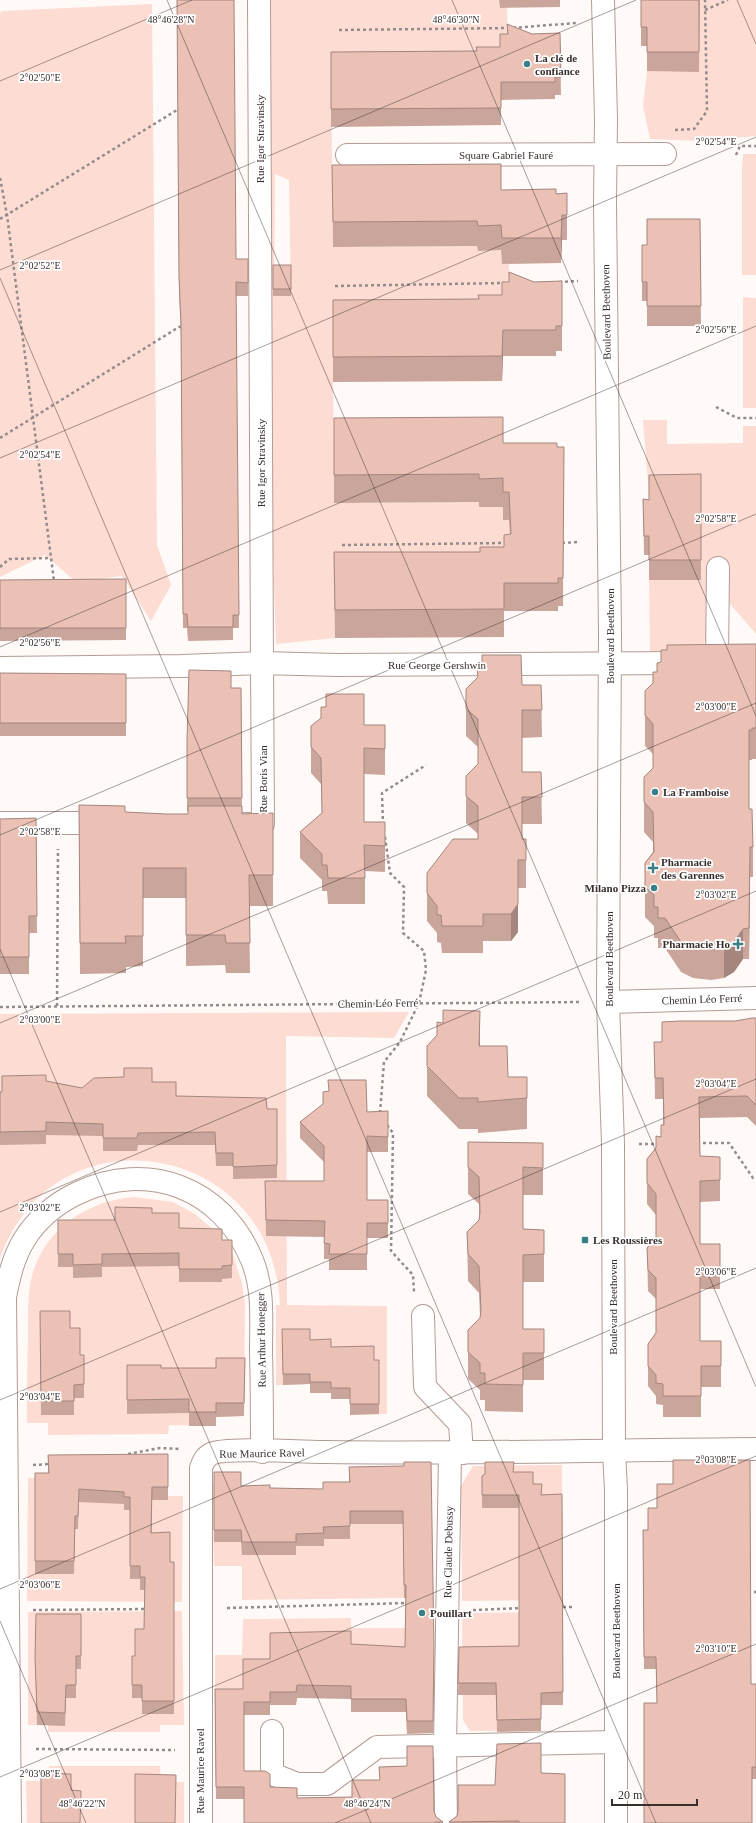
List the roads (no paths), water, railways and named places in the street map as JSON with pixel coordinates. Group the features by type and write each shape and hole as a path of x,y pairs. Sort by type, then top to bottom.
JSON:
{"street":[{"name":"Rue Igor Stravinsky","path":"259,0 262,664"},
{"name":"Boulevard Beethoven","path":"603,0 606,155 610,664 608,1002 613,1144 614,1450 616,1490 616,1823"},
{"name":"Square Gabriel Fauré","path":"347,155 665,154"},
{"path":"717,662 718,568"},
{"name":"Rue George Gershwin","path":"262,664 610,664 741,662"},
{"path":"0,668 262,664"},
{"name":"Rue Boris Vian","path":"224,824 263,824 262,664"},
{"path":"0,823 129,823"},
{"name":"Chemin Léo Ferré","path":"608,1002 756,998"},
{"name":"Rue Arthur Honegger","path":"10,1823 5,1297 12,1266 24,1240 44,1215 67,1198 95,1185 124,1179 156,1179 186,1188 214,1205 234,1228 252,1259 261,1291 262,1452"},
{"name":"Rue Claude Debussy","path":"423,1316 425,1387 460,1424 456,1453 447,1602 445,1747 446,1823"},
{"name":"Rue Maurice Ravel","path":"200,1823 201,1468 205,1459 212,1454 221,1452 456,1453 756,1449"},
{"path":"272,1731 272,1774 297,1784 327,1784 378,1747 445,1747 616,1742"}],"place":[{"name":"La clé de confiance","path":"527,64"},
{"name":"La Framboise","path":"655,792"},
{"name":"Pharmacie des Garennes","path":"653,868"},
{"name":"Milano Pizza","path":"654,888"},
{"name":"Pharmacie Ho","path":"738,944"},
{"name":"Les Roussières","path":"585,1240"},
{"name":"Pouillart","path":"422,1613"}]}
